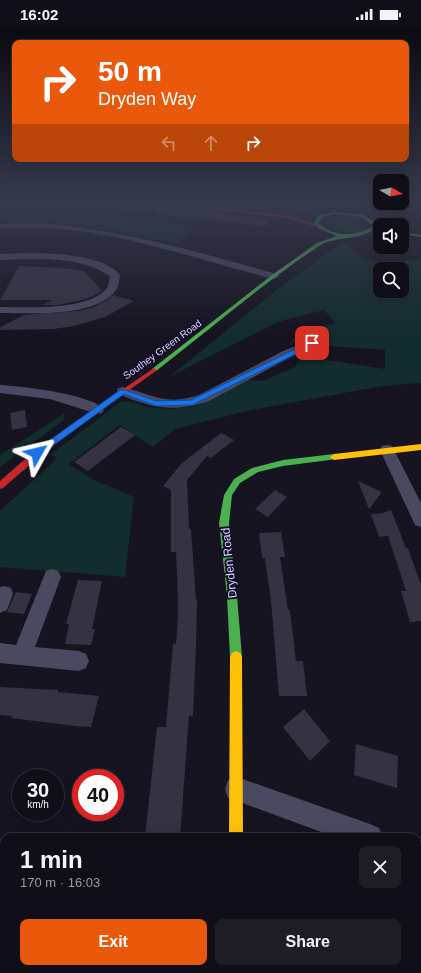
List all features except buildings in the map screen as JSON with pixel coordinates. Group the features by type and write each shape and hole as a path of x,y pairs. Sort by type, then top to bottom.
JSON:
{"street":[{"path":"159,245 274,276"},
{"name":"Southey Green Road","path":"0,486 30,458 163,364 274,276 317,245"},
{"path":"0,257 47,258 89,262 109,270 115,275 113,286 107,293 86,304 74,307 0,310"},
{"path":"123,391 156,404 192,402 312,343"},
{"path":"0,389 51,394 74,400 97,410"},
{"name":"Dryden Road","path":"236,833 238,702 235,615 224,516 232,487 250,473 262,467 387,450 421,448"},
{"path":"387,450 421,520"},
{"path":"22,655 52,577"},
{"path":"0,653 79,660"},
{"path":"237,789 359,833"}],"green space":[{"path":"338,245 348,245 361,257 367,260 382,262 421,261 421,383 382,386 251,410 175,429 153,447 120,425 69,464 92,479 134,497 125,577 0,567 0,511 57,458 51,454 122,401 134,402 146,407 171,409 196,406 248,380 262,381 295,367 303,356 385,369 385,350 318,345 303,337 289,345 297,333 336,323 324,310 278,322 169,377 274,292"},
{"path":"65,413 64,420 0,467 0,455"}],"traffic: fast":[{"path":"154,370 274,276 317,245"},
{"path":"236,657 232,596 224,523 228,495 237,481 255,470 283,463 334,457"}],"traffic: slow":[{"path":"334,457 421,447"},
{"path":"236,657 236,833"}],"traffic: jam":[{"path":"0,486 55,440 154,370"}],"route":[{"path":"37,453 71,427 123,391 156,404 179,404 192,402 204,398 287,354 312,343"}]}
